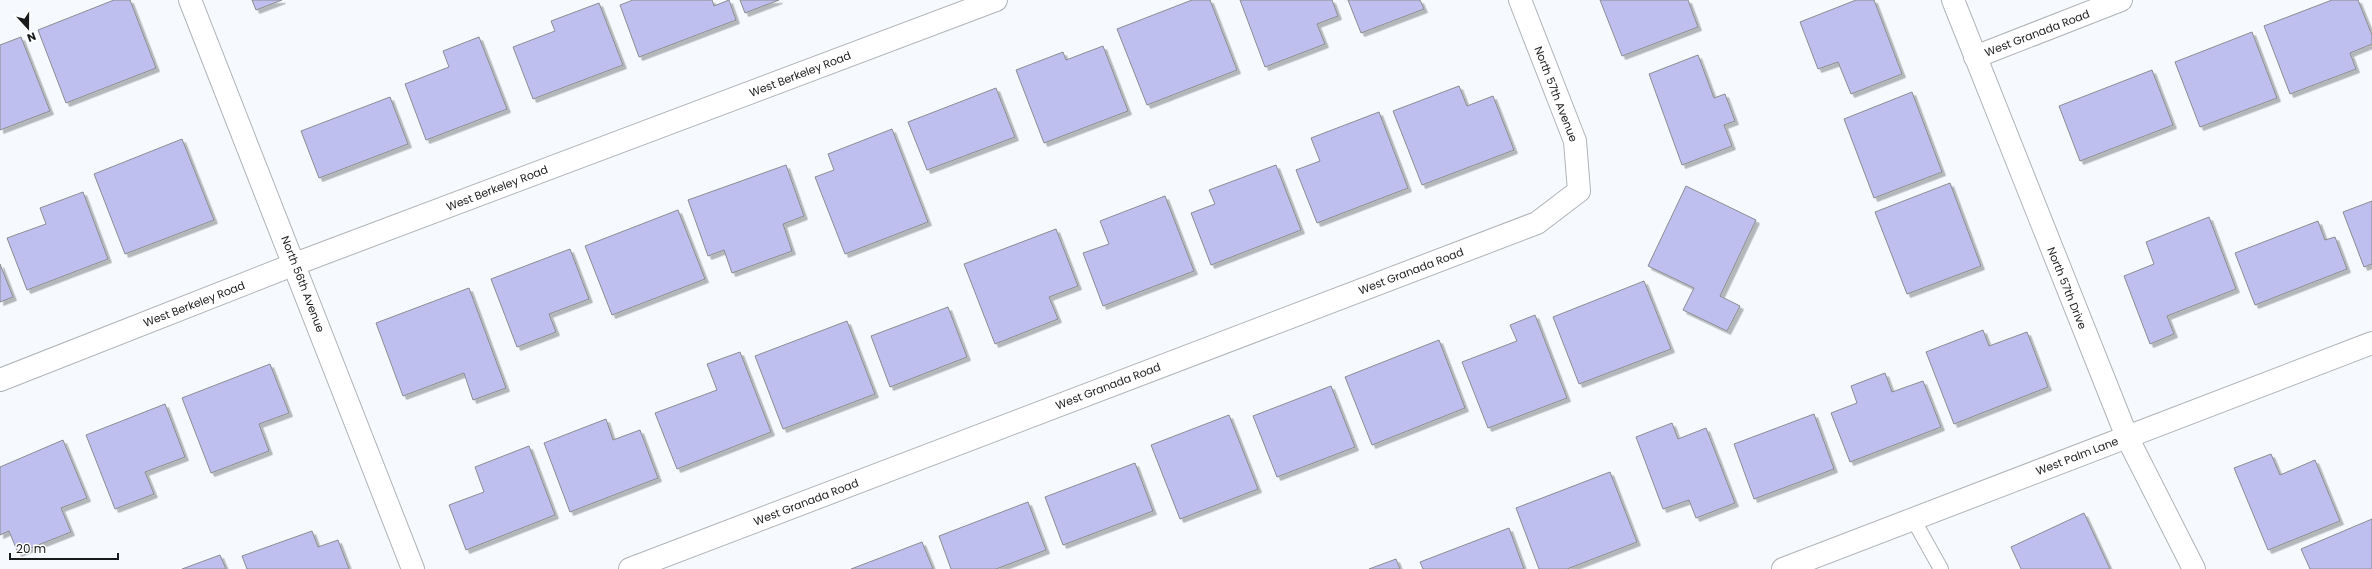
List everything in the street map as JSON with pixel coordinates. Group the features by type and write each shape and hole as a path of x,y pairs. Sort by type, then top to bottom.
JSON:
{"street":[{"name":"North 56th Avenue","path":"190,0 295,264 413,569"},
{"name":"West Berkeley Road","path":"0,380 295,264 996,0"},
{"name":"North 57th Avenue","path":"1520,0 1575,141 1579,191"},
{"name":"North 57th Drive","path":"1953,0 2127,437 2194,569"},
{"name":"West Granada Road","path":"1975,57 2121,0"},
{"name":"West Granada Road","path":"630,569 1537,223 1579,191"},
{"name":"West Palm Lane","path":"1783,569 2372,344"}],"lane":[{"path":"1913,519 1940,569"}],"building":[{"path":"114,0 130,0 156,68 66,103 38,30"},
{"path":"252,0 282,0 256,10"},
{"path":"633,0 712,0 714,6 729,0 736,20 639,57 620,5"},
{"path":"740,0 779,0 745,13"},
{"path":"1192,0 1210,0 1237,70 1147,105 1117,29"},
{"path":"1240,0 1332,0 1338,16 1317,24 1325,44 1265,67"},
{"path":"1348,0 1420,0 1424,9 1361,33"},
{"path":"1600,0 1688,0 1698,27 1622,56"},
{"path":"1856,0 1874,0 1902,74 1851,94 1838,62 1818,69 1800,22"},
{"path":"2332,0 2358,0 2372,35 2372,44 2350,53 2356,69 2290,94 2264,26"},
{"path":"599,3 623,65 533,99 513,47 555,31 551,21"},
{"path":"2252,32 2277,98 2200,127 2175,62"},
{"path":"21,37 50,111 0,130 0,45"},
{"path":"479,37 507,109 426,140 405,84 449,67 443,51"},
{"path":"1103,46 1128,111 1044,143 1016,70 1063,52 1066,60"},
{"path":"1698,55 1714,98 1725,94 1735,121 1724,125 1732,146 1682,165 1649,74"},
{"path":"2152,70 2173,125 2080,161 2059,106"},
{"path":"1459,86 1467,106 1493,96 1514,150 1422,185 1393,111"},
{"path":"996,88 1015,137 927,170 908,122"},
{"path":"1912,92 1942,172 1874,198 1844,119"},
{"path":"390,97 408,144 319,178 301,131"},
{"path":"1379,112 1408,188 1317,223 1296,170 1320,161 1311,138"},
{"path":"892,129 928,222 845,254 815,177 834,170 828,154"},
{"path":"182,139 214,220 125,254 94,174"},
{"path":"786,165 804,216 783,224 792,251 732,273 724,250 708,256 688,200"},
{"path":"1276,165 1301,230 1211,265 1191,213 1215,204 1209,190"},
{"path":"1950,183 1981,266 1907,294 1875,212"},
{"path":"1686,186 1756,220 1720,296 1740,306 1727,331 1683,310 1694,288 1648,266"},
{"path":"83,192 108,259 27,290 7,238 46,224 40,208"},
{"path":"1165,196 1194,271 1103,306 1083,253 1109,244 1100,221"},
{"path":"2372,201 2372,264 2364,267 2343,212"},
{"path":"678,210 705,279 612,315 585,246"},
{"path":"2209,217 2236,289 2167,316 2174,334 2150,344 2124,276 2154,264 2146,242"},
{"path":"2318,221 2325,240 2335,237 2347,269 2255,305 2235,253"},
{"path":"1056,229 1078,286 1049,297 1058,319 995,344 964,264"},
{"path":"570,249 589,299 549,314 556,332 517,347 491,279"},
{"path":"0,264 13,297 0,302"},
{"path":"1644,281 1671,349 1579,384 1553,317"},
{"path":"469,288 506,388 473,400 464,373 403,396 376,323"},
{"path":"948,307 967,357 890,387 871,336"},
{"path":"1535,315 1567,398 1488,428 1462,362 1517,341 1510,325"},
{"path":"847,321 875,394 783,429 755,356"},
{"path":"1983,330 1989,346 2027,332 2048,387 1954,424 1926,352"},
{"path":"1439,340 1465,408 1372,445 1345,377"},
{"path":"740,352 771,432 677,469 655,413 717,390 707,364"},
{"path":"270,364 289,413 259,424 269,451 211,473 182,398"},
{"path":"1885,373 1892,392 1923,381 1941,427 1850,462 1831,413 1857,403 1851,386"},
{"path":"1331,386 1355,447 1277,477 1253,416"},
{"path":"165,404 185,457 145,472 154,494 115,509 86,435"},
{"path":"1814,414 1834,469 1754,499 1734,444"},
{"path":"1229,415 1258,489 1180,519 1151,445"},
{"path":"606,419 613,440 640,430 658,478 570,512 544,443"},
{"path":"1672,423 1678,439 1706,428 1735,503 1696,518 1689,500 1663,509 1636,437"},
{"path":"63,440 87,498 61,508 71,532 18,553 9,531 0,535 0,467"},
{"path":"529,446 555,515 466,550 449,505 484,492 475,467"},
{"path":"2271,454 2280,475 2315,460 2340,521 2268,550 2234,468"},
{"path":"1135,463 1153,511 1063,545 1045,497"},
{"path":"1610,472 1637,542 1567,569 1539,569 1516,508"},
{"path":"1028,502 1046,550 996,569 951,569 939,536"},
{"path":"2084,513 2110,569 2021,569 2011,547"},
{"path":"2372,519 2372,569 2310,569 2301,549"},
{"path":"1509,528 1524,569 1423,569 1420,562"},
{"path":"312,531 318,547 338,540 349,569 247,569 242,556"},
{"path":"922,542 933,569 851,569"},
{"path":"220,555 226,569 182,569"},
{"path":"1396,559 1400,569 1369,569"}]}
